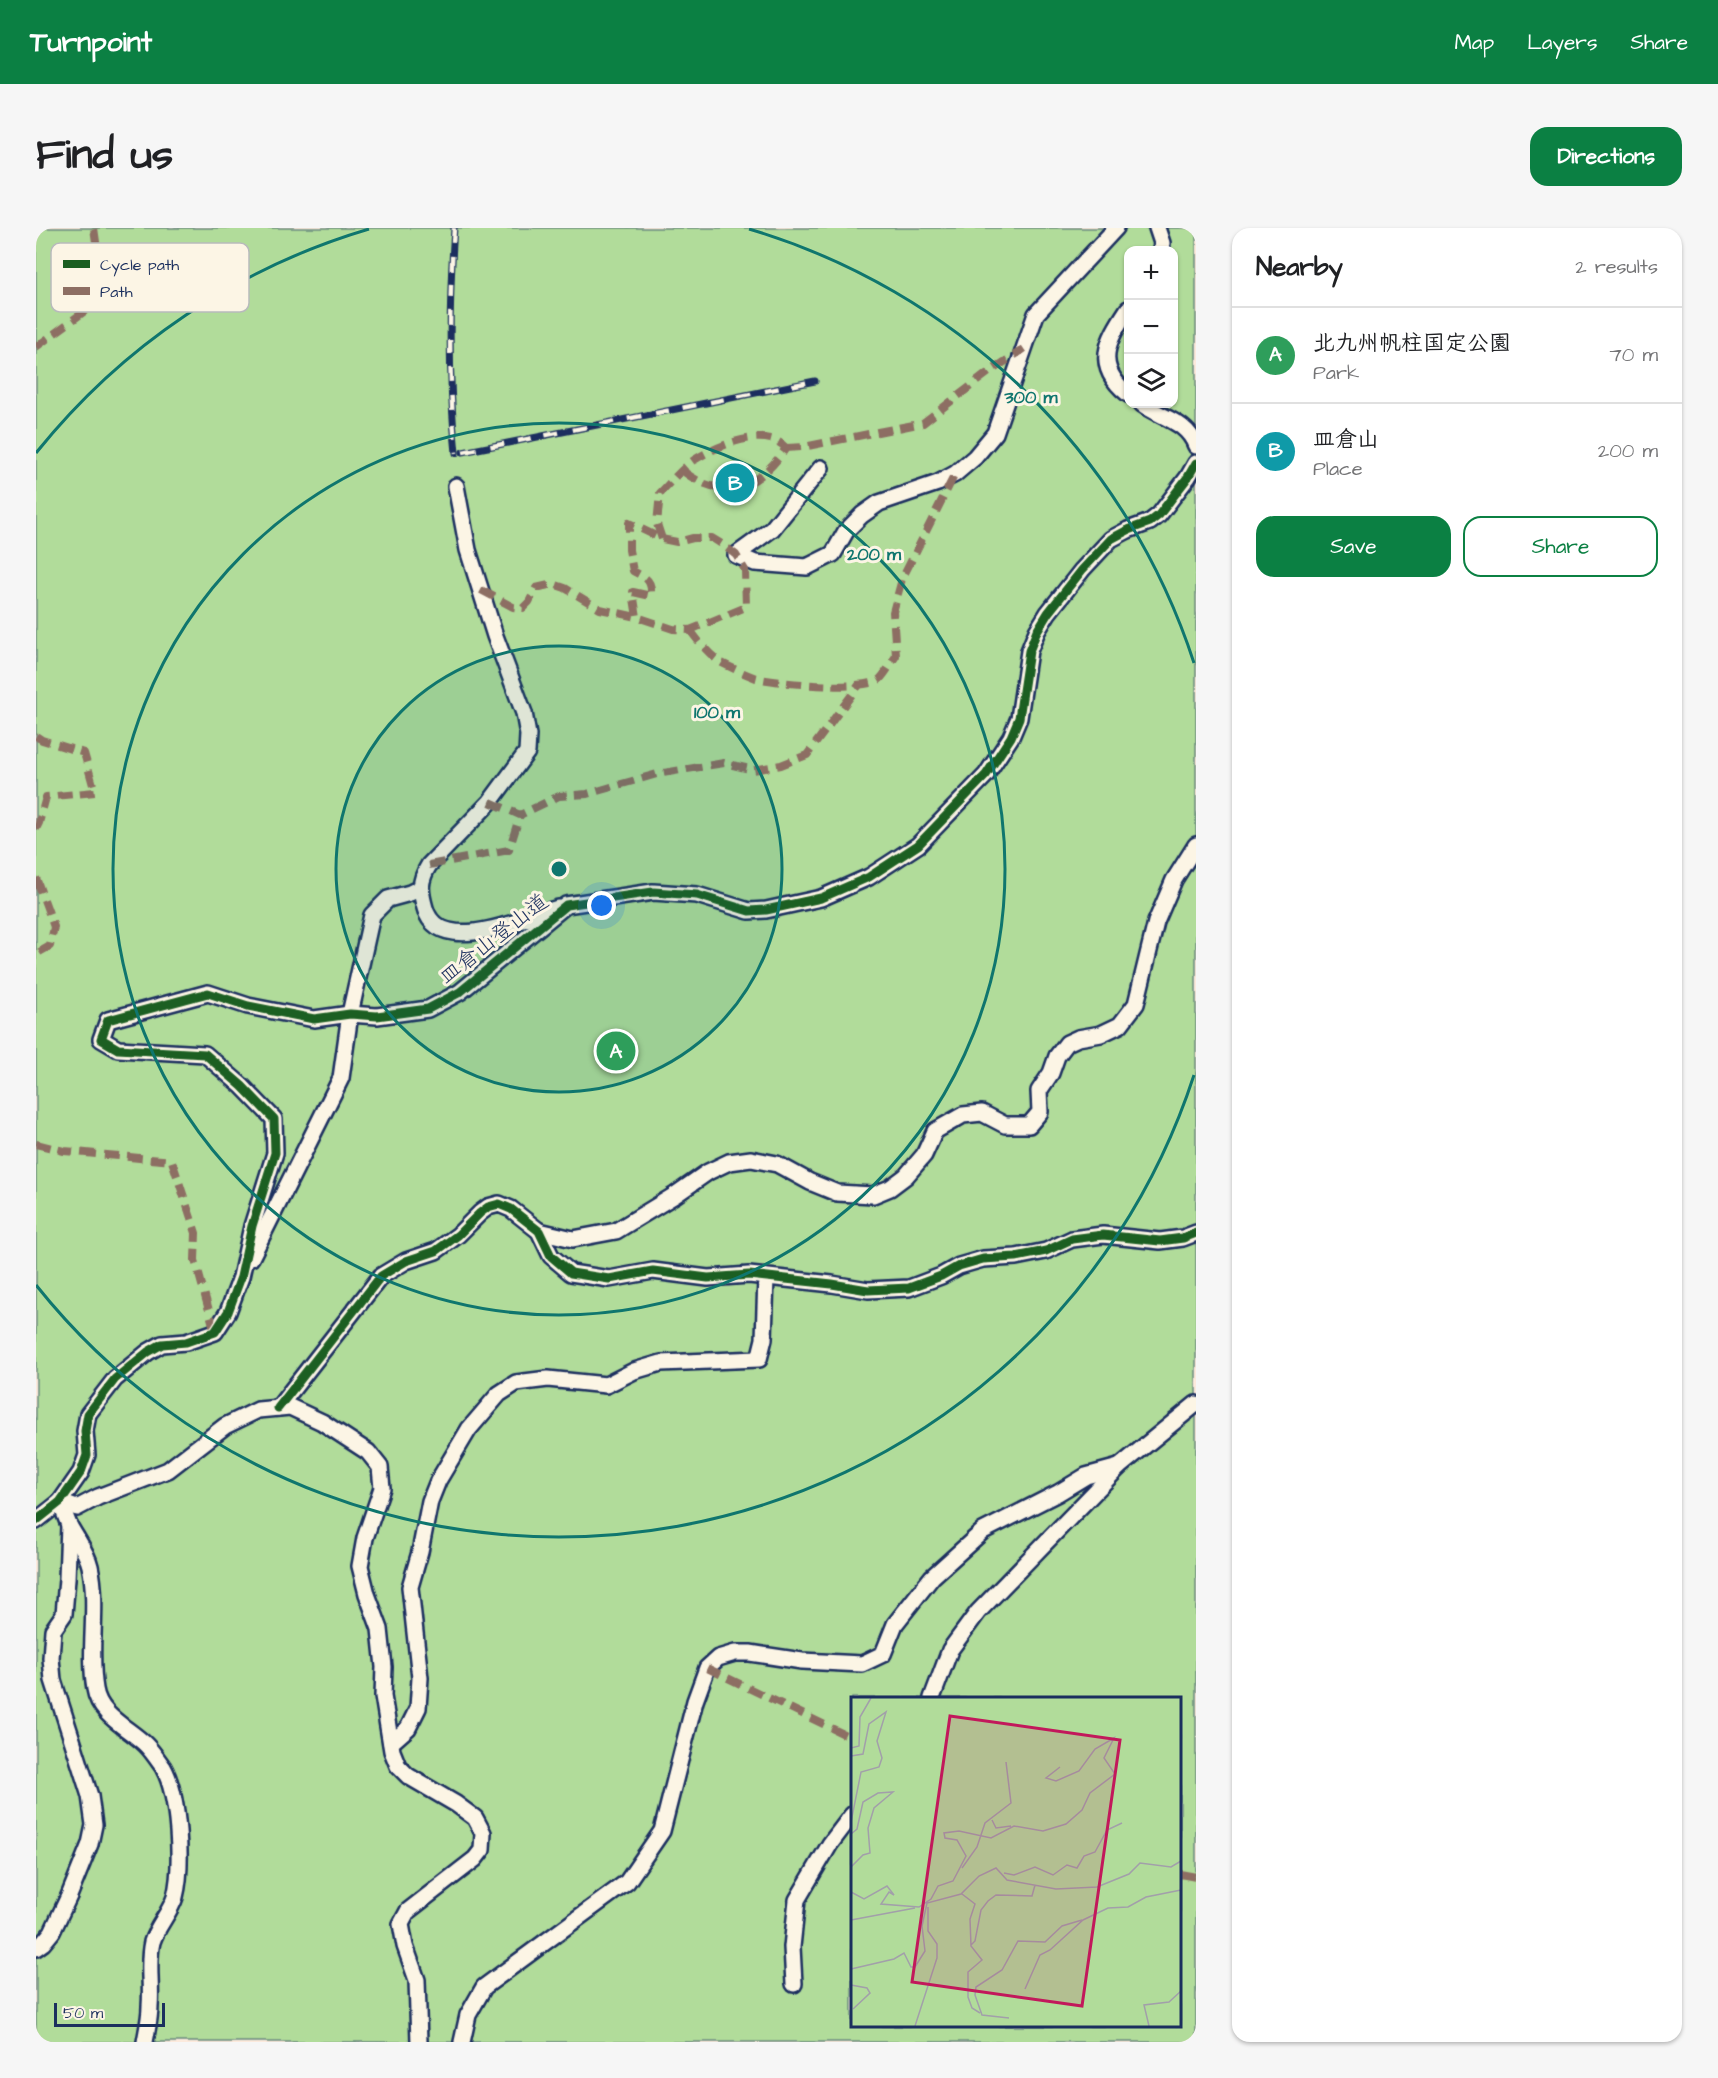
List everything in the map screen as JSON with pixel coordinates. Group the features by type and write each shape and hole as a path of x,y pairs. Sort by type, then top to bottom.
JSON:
{"street":[{"path":"821,468 772,529 736,555 755,562 807,567 833,554 846,531 862,514 879,503 938,483 955,474 975,457 995,433 1036,314 1116,228"},
{"path":"1157,228 1162,246"},
{"path":"1124,315 1107,345 1107,364 1115,383 1124,391"},
{"path":"1150,408 1179,423 1192,435 1196,446"},
{"name":"皿倉山登山道","path":"36,1521 60,1502 81,1473 87,1455 85,1431 88,1414 115,1379 162,1344 198,1339 215,1332 228,1312 241,1277 252,1226 275,1153 274,1119 242,1086 205,1054 118,1049 101,1039 108,1020 208,993 248,1006 314,1019 350,1014 377,1016 428,1009 460,992 566,905 653,891 697,895 749,911 766,910 821,898 869,877 918,845 986,775 1011,737 1019,718 1029,651 1048,613 1082,570 1111,539 1159,516 1196,463"},
{"path":"456,486 468,550 495,636 524,713 528,735 527,752 490,802 429,865 420,888 427,915 435,925 466,934 566,905"},
{"path":"278,1408 381,1276 406,1261 436,1251 458,1235 488,1207 499,1204 511,1209 539,1231 573,1239 616,1231 708,1172 729,1162 751,1159 777,1164 810,1182 837,1193 873,1195 890,1188 906,1176 924,1155 936,1131 963,1115 982,1113 1005,1125 1029,1125 1040,1112 1040,1092 1051,1073 1057,1056 1067,1043 1078,1038 1101,1034 1120,1025 1136,1004 1156,922 1174,880 1196,845"},
{"path":"241,1277 341,1078 350,1014 372,915 388,898 420,888"},
{"path":"539,1231 551,1256 571,1273 609,1279 653,1271 708,1278 749,1275 868,1290 909,1288 983,1258 1016,1257 1046,1251 1072,1239 1102,1235 1160,1241 1183,1238 1196,1233"},
{"path":"391,1743 408,1728 418,1708 420,1678 410,1587 420,1552 430,1501 438,1481 469,1430 499,1394 516,1383 548,1379 606,1385 634,1371 661,1363 759,1359 764,1339 766,1277"},
{"path":"932,1697 950,1650 978,1612 1119,1467 1196,1404"},
{"path":"60,1502 77,1508 98,1497 168,1470 225,1426 258,1410 290,1407 322,1422 368,1452 380,1467 382,1488 365,1538 360,1566 367,1594 380,1629 384,1667 383,1696 391,1743 398,1766 408,1776 456,1804 474,1818 483,1833 482,1850 475,1859 408,1911 401,1924 405,1946 417,1980 419,2042"},
{"path":"462,2042 468,2015 484,1987 627,1882 662,1831 694,1701 706,1668 718,1658 735,1653 802,1661 862,1664 883,1654 895,1624 932,1577 983,1531 1058,1493 1086,1476 1119,1467"},
{"path":"60,1502 69,1525 90,1564 95,1690 101,1706 127,1731 146,1745 163,1768 173,1795 179,1858 176,1888 153,1941 149,1970 150,2006 145,2042"},
{"path":"36,1948 44,1943 52,1932 69,1896 90,1844 94,1825 90,1796 53,1680 51,1658 53,1630 64,1614 69,1525"},
{"path":"794,1984 792,1947 797,1900 830,1844 851,1816"}],"green space":[{"path":"36,228 1196,228 1196,2042 36,2042"}],"railway":[{"path":"454,228 450,340 456,453"},
{"path":"463,452 815,381"}],"marked path":[{"path":"94,228 96,243"},
{"path":"36,347 84,312"},
{"path":"786,448 803,447 923,423 989,372 1024,349"},
{"path":"662,539 657,524 660,493 694,460 728,444 754,438 777,441 786,448 764,473 740,486 713,487 683,471"},
{"path":"690,630 717,660 756,678 839,686 871,683 880,679 896,656 893,612 902,579 955,474"},
{"path":"481,590 513,607 523,608 536,588 553,584 565,588 600,609 637,617 673,629 690,630 746,607 745,570 736,555 712,538 693,538 677,542 662,539 629,523 629,550 633,571 648,580 651,586 651,596 633,592 637,617"},
{"path":"490,802 520,815 559,796 587,794 657,774 724,763 754,770 781,765 807,755 859,685"},
{"path":"36,736 84,753 95,792 46,797 36,829"},
{"path":"429,865 509,850 520,815"},
{"path":"36,878 54,927 50,946 36,954"},
{"path":"36,1144 64,1151 172,1161 196,1233 195,1260 215,1332"},
{"path":"707,1668 851,1738"},
{"path":"1181,1874 1196,1877"}],"cycle path":[{"path":"36,1521 60,1502 81,1472 87,1455 85,1431 88,1414 115,1379 148,1352 162,1344 186,1342 215,1332 228,1312 241,1277 252,1226 275,1153 274,1119 242,1086 205,1054 118,1049 101,1039 108,1020 208,993 248,1006 314,1019 350,1014 377,1016 428,1009 460,992 566,905 653,892 697,895 749,911 766,910 821,898 869,877 918,845 986,775 1011,737 1019,718 1029,651 1048,613 1082,570 1111,539 1150,522 1159,515 1196,463"},
{"path":"278,1408 381,1276 406,1261 436,1251 458,1235 488,1207 499,1204 511,1209 539,1231 551,1256 571,1273 609,1279 653,1271 708,1278 749,1275 868,1290 909,1288 941,1276 959,1266 983,1259 1016,1257 1046,1251 1072,1239 1103,1235 1160,1241 1183,1238 1196,1233"}],"place":[{"name":"皿倉山","path":"735,483"},
{"name":"北九州帆柱国定公園","path":"616,1051"}]}
